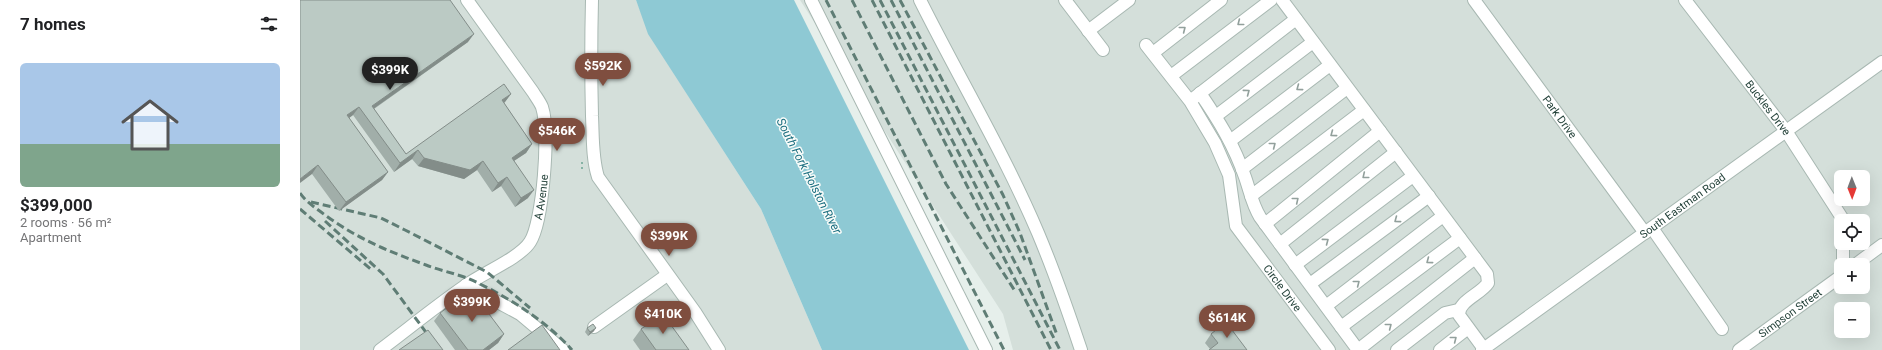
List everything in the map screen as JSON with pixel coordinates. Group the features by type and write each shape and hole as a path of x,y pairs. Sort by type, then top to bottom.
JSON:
{"street":[{"name":"A Avenue","path":"380,350 466,285 521,252 530,243 535,230 542,189 546,148 542,107 533,92 467,0"},
{"path":"592,0 590,59 595,166 603,186 695,312 719,350"},
{"path":"811,0 986,350"},
{"path":"920,0 1026,206 1064,299 1081,350"},
{"path":"1065,0 1103,50"},
{"path":"1088,31 1129,0"},
{"path":"1221,0 1150,49 1190,101 1296,19"},
{"path":"1282,0 1487,274 1488,283 1458,310 1445,313 1397,350"},
{"name":"Park Drive","path":"1474,0 1722,329"},
{"name":"Buckles Drive","path":"1685,0 1786,131 1839,214"},
{"path":"1171,76 1265,2"},
{"path":"1216,116 1313,42"},
{"name":"South Eastman Road","path":"1483,349 1882,62"},
{"path":"1230,141 1330,65"},
{"path":"1242,169 1348,88"},
{"path":"1200,93 1216,116 1230,141 1242,169 1253,205 1265,224 1358,350 1475,258"},
{"name":"Circle Drive","path":"1190,101 1215,143 1229,175 1236,226 1329,350"},
{"path":"1251,196 1364,110"},
{"path":"1265,224 1380,131"},
{"path":"1280,244 1396,152"},
{"path":"1295,265 1413,176"},
{"path":"1310,284 1429,196"},
{"path":"1326,306 1443,216"},
{"path":"1341,327 1460,238"},
{"path":"1864,258 1882,245"},
{"path":"594,327 667,275"},
{"name":"Simpson Street","path":"1739,350 1834,281"},
{"path":"466,285 520,314 563,350"},
{"path":"1458,310 1458,315 1483,349"},
{"path":"1440,350 1468,328"}],"shaded area":[{"path":"300,0 636,0 651,38 761,209 822,350 300,350"},
{"path":"800,0 1882,0 1882,350 1013,350 1003,314"}],"water":[{"name":"South Fork Holston River","path":"636,0 794,0 969,350 822,350 761,209 648,34"}],"building":[{"path":"300,0 450,0 474,34 372,106 406,154 504,84 511,94 502,100 532,144 512,158 534,190 521,198 507,177 498,183 483,161 470,170 424,158 418,150 400,163 359,107 347,115 388,172 346,202 318,165 300,179"},
{"path":"471,290 504,334 483,350 468,350 440,313"},
{"path":"663,314 689,350 656,350 641,329"},
{"path":"1226,322 1247,350 1209,350 1218,343 1211,334"},
{"path":"593,324 596,328 590,332 587,328"},
{"path":"542,325 560,350 508,350"},
{"path":"428,330 443,350 399,350"}],"railway":[{"path":"826,0 1004,350"},
{"path":"852,0 946,184 1015,291"},
{"path":"872,0 1051,350"},
{"path":"880,0 1060,350"},
{"path":"891,0 1025,260"},
{"path":"900,0 1003,195 1020,233 1057,335"},
{"path":"300,193 309,203 325,215 361,238 386,250 431,267 467,278 509,300 537,318 562,339 572,350"},
{"path":"311,202 381,218 487,272 530,308"},
{"path":"300,209 373,271"},
{"path":"325,221 383,274 439,350"}]}
